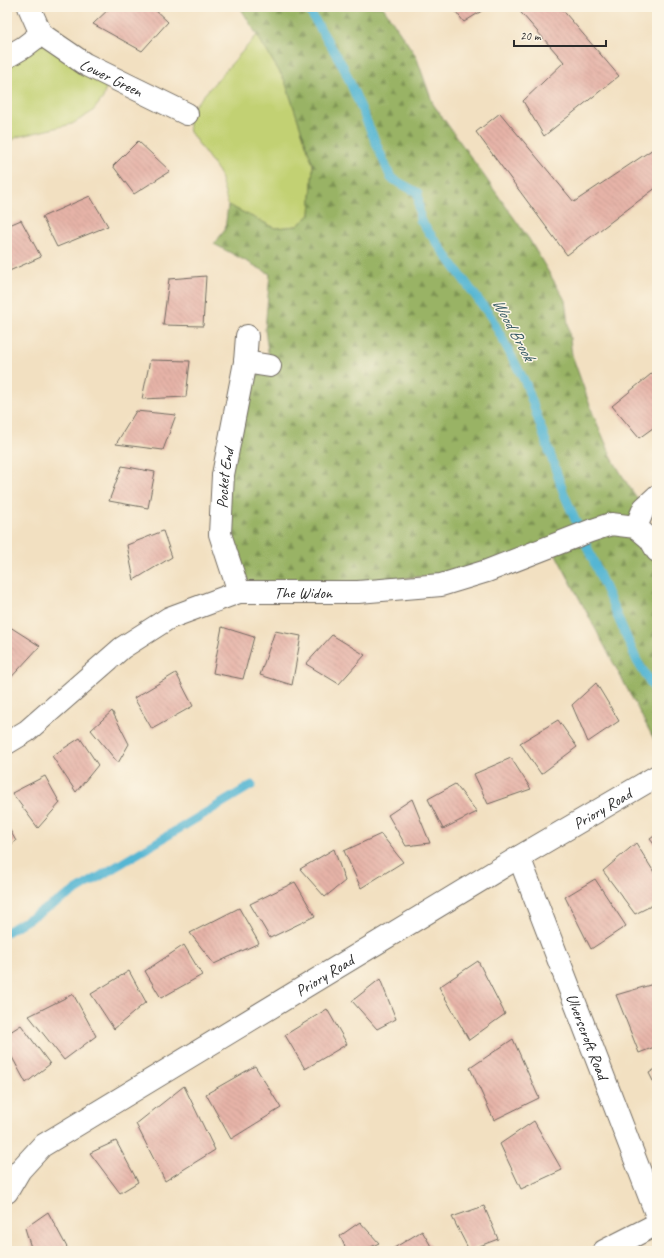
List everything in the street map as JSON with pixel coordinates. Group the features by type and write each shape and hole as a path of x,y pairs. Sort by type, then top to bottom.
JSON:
{"street":[{"path":"7,57 24,47 40,34 30,7"},
{"name":"Lower Green","path":"40,34 84,64 187,114"},
{"name":"Pocket End","path":"239,592 220,534 223,475 245,362 247,336"},
{"path":"245,362 270,366"},
{"path":"657,496 644,508 636,527 650,539 657,551"},
{"name":"The Widon","path":"7,743 27,730 122,648 170,618 239,592 358,592 441,585 487,571 611,524 636,527"},
{"name":"Priory Road","path":"7,1192 20,1170 42,1146 519,857 657,776"},
{"name":"Ulverscroft Road","path":"519,857 657,1216"},
{"path":"604,1251 657,1224"}],"green space":[{"path":"240,7 383,7 416,56 433,104 529,239 565,300 572,355 593,414 613,460 644,508 657,551 657,745 552,547 487,571 239,592 220,534 245,362 270,366 265,329 270,274 214,244 225,230 228,205 275,228 297,226 310,215 313,165 285,81"},
{"path":"41,34 109,76 103,98 92,112 72,124 17,137 7,144 7,57"},
{"path":"257,35 285,81 313,165 310,215 297,226 275,228 228,205 219,172 190,132 187,114"}],"building":[{"path":"111,7 152,7 168,22 142,51 93,24"},
{"path":"452,7 488,7 464,22"},
{"path":"516,7 560,7 619,76 544,136 523,101 564,62"},
{"path":"500,113 574,202 656,147 657,187 567,255 476,132"},
{"path":"138,141 170,171 134,194 113,166"},
{"path":"90,196 108,226 57,247 42,217"},
{"path":"21,220 41,257 7,272 7,226"},
{"path":"206,276 203,326 163,325 169,279"},
{"path":"150,360 190,361 186,397 142,399"},
{"path":"656,370 657,425 639,438 612,406"},
{"path":"136,411 176,415 163,450 116,444"},
{"path":"122,466 155,472 148,508 109,501"},
{"path":"163,531 172,557 134,580 127,545"},
{"path":"7,625 40,646 7,682"},
{"path":"222,627 254,637 243,679 213,673"},
{"path":"275,631 301,636 292,685 260,675"},
{"path":"332,635 365,655 339,684 306,664"},
{"path":"176,673 193,706 152,729 134,698"},
{"path":"596,683 619,721 588,742 572,705"},
{"path":"112,711 129,744 118,763 91,730"},
{"path":"558,720 577,747 541,774 520,743"},
{"path":"80,738 98,765 76,792 52,756"},
{"path":"511,758 531,789 488,804 474,774"},
{"path":"45,776 60,803 38,828 12,793"},
{"path":"455,784 477,812 443,829 428,799"},
{"path":"412,799 430,843 406,846 388,815"},
{"path":"7,825 16,841 7,847"},
{"path":"381,834 403,862 361,888 344,851"},
{"path":"657,834 657,848 650,839"},
{"path":"636,843 657,877 657,903 635,914 603,871"},
{"path":"334,849 345,881 325,897 300,869"},
{"path":"595,879 626,926 591,949 565,897"},
{"path":"295,882 315,916 270,938 250,904"},
{"path":"239,908 259,943 214,964 190,933"},
{"path":"184,945 202,975 161,998 145,971"},
{"path":"478,961 505,1014 469,1040 439,987"},
{"path":"129,971 146,1002 114,1029 91,994"},
{"path":"380,979 396,1019 377,1029 352,1001"},
{"path":"657,983 657,1046 639,1053 616,995"},
{"path":"73,994 96,1036 64,1060 29,1016"},
{"path":"327,1009 347,1044 305,1069 285,1035"},
{"path":"21,1025 50,1064 26,1083 7,1048 7,1034"},
{"path":"513,1039 539,1098 494,1120 470,1068"},
{"path":"255,1066 281,1108 231,1139 206,1094"},
{"path":"657,1068 657,1089 649,1073"},
{"path":"184,1086 215,1150 165,1181 136,1124"},
{"path":"534,1121 562,1170 521,1189 500,1144"},
{"path":"116,1141 138,1182 120,1193 90,1153"},
{"path":"484,1206 498,1239 469,1250 452,1217"},
{"path":"48,1212 69,1251 32,1251 25,1228"},
{"path":"360,1222 379,1243 363,1251 347,1251 340,1236"},
{"path":"422,1231 434,1251 389,1251"}],"waterway":[{"name":"Wood Brook","path":"307,7 343,66 391,178 418,193 420,220 491,317 526,384 564,494 637,661 657,693"},
{"path":"7,932 252,785"}]}
